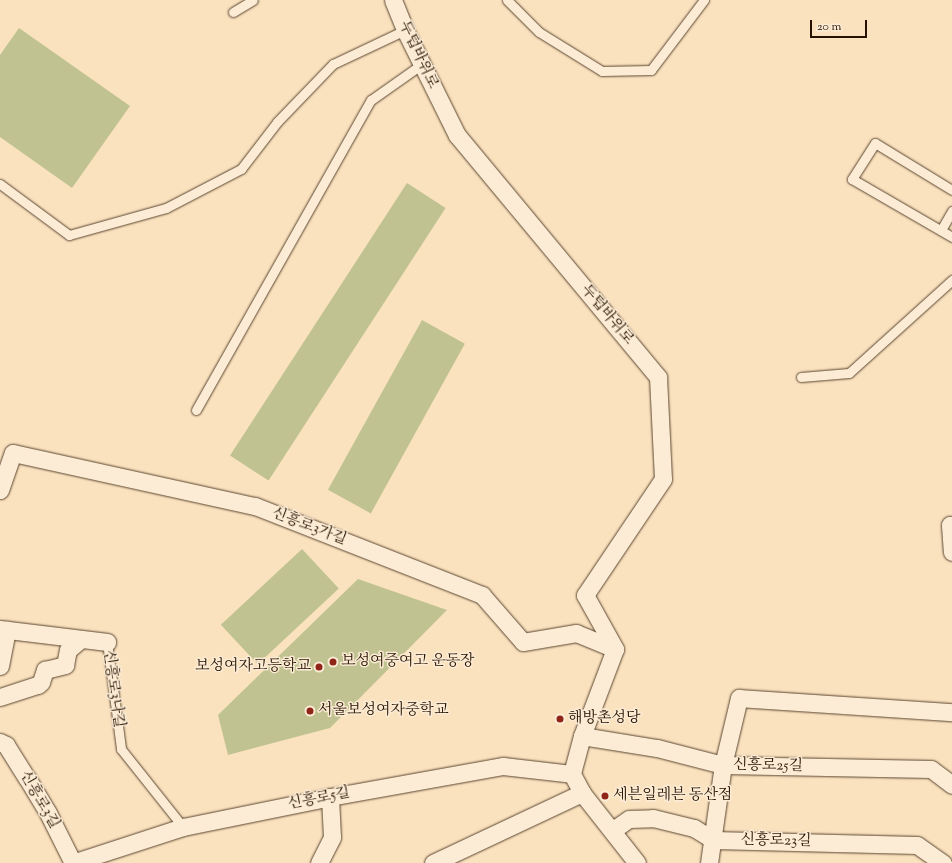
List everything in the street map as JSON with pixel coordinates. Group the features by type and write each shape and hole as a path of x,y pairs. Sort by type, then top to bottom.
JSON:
{"street":[{"name":"두텁바위로","path":"393,0 405,30 457,136 658,377 663,479 585,595 615,649"},
{"name":"신흥로3가길","path":"0,490 13,452 255,506 482,595 523,642 576,633 615,649"},
{"path":"952,525 950,525 952,552"},
{"path":"0,666 4,630"},
{"name":"신흥로3나길","path":"4,630 107,642"},
{"path":"0,697 38,685 42,682 45,670 65,665 68,650 81,639"},
{"path":"615,649 582,736 572,774 582,793 613,830 637,863"},
{"path":"709,863 723,765 739,698 952,712"},
{"name":"신흥로25길","path":"582,736 657,748 723,765 931,769 952,785"},
{"name":"신흥로3길","path":"0,742 6,745 48,813 72,863"},
{"name":"신흥로5길","path":"72,863 182,825 503,766 572,774"},
{"path":"433,863 582,793"},
{"path":"319,863 332,837 330,797"},
{"path":"613,830 629,819 653,818 694,828 713,840"},
{"name":"신흥로23길","path":"713,840 917,845 942,863"}],"lane":[{"path":"233,12 254,0"},
{"path":"507,0 539,32 602,71 651,70 704,0"},
{"path":"0,184 69,234 166,208 241,169 277,122 333,64 405,30"},
{"path":"196,410 371,100 422,64"},
{"path":"952,190 875,143 852,180 952,237"},
{"path":"941,230 952,211"},
{"path":"801,377 848,374 952,280"},
{"name":"신흥로3나길","path":"107,642 121,749 182,825"}],"green space":[{"path":"19,28 130,106 72,188 0,137 0,55"},
{"path":"407,183 446,208 269,481 230,456"},
{"path":"422,320 465,344 371,513 328,490"},
{"path":"302,549 339,588 258,664 221,625"},
{"name":"보성여중여고 운동장","path":"358,579 447,610 330,728 228,755 218,715"}],"place":[{"name":"보성여중여고 운동장","path":"333,662"},
{"name":"보성여자고등학교","path":"319,667"},
{"name":"서울보성여자중학교","path":"310,711"},
{"name":"해방촌성당","path":"560,719"},
{"name":"세븐일레븐 동산점","path":"605,796"}]}
